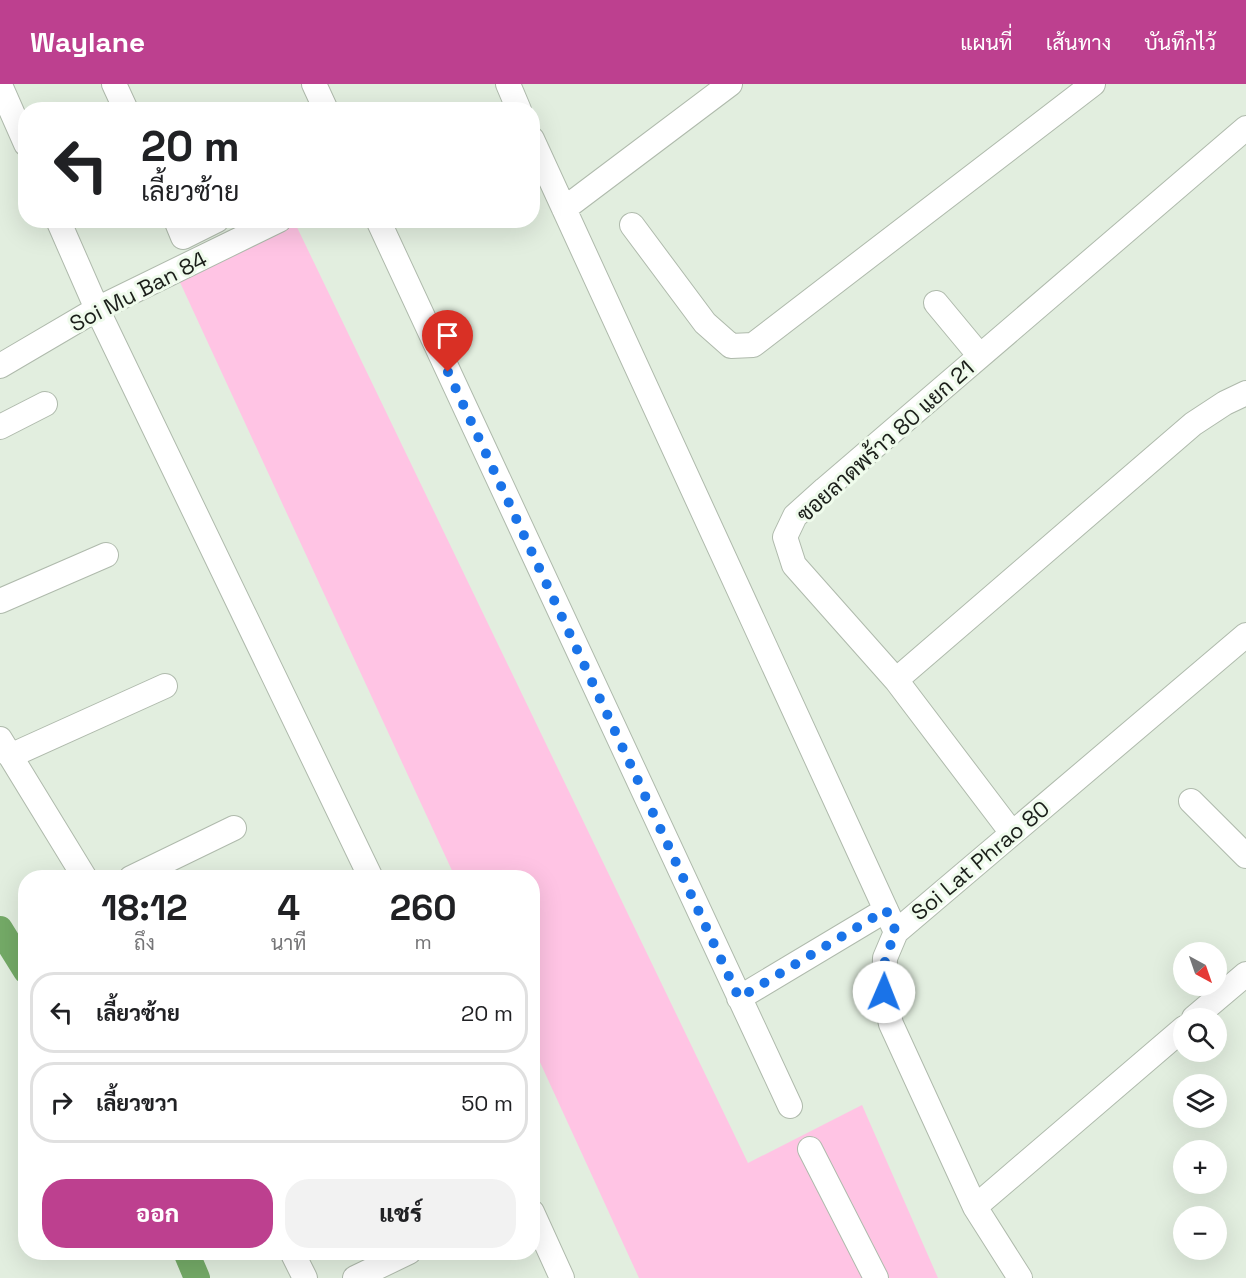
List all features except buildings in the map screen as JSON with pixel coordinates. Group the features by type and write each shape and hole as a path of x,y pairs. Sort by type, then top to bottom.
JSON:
{"street":[{"path":"314,84 322,102"},
{"path":"508,84 516,102"},
{"path":"564,209 730,84"},
{"path":"632,225 705,323 731,346 753,345 1093,84"},
{"path":"0,85 18,126"},
{"name":"ซอยลาดพร้าว 80 แยก 21","path":"1012,833 896,680 794,565 785,537 795,516 802,509 1246,128"},
{"path":"540,156 896,932"},
{"path":"62,228 97,309 367,870"},
{"path":"179,228 183,237 202,228"},
{"name":"Soi Mu Ban 84","path":"0,366 97,309 263,228"},
{"path":"382,228 790,1106"},
{"path":"936,303 980,356"},
{"path":"896,680 1193,424 1225,403 1246,393"},
{"path":"0,427 45,404"},
{"path":"0,601 106,555"},
{"name":"Soi Lat Phrao 80","path":"1020,1278 975,1207 891,1024 884,992 885,958 896,932 1246,635"},
{"path":"80,870 5,747 165,686"},
{"path":"1191,801 1246,856"},
{"path":"147,870 234,828"},
{"path":"739,998 886,910"},
{"path":"1206,1008 1246,974"},
{"path":"975,1207 1173,1037"},
{"path":"810,1149 876,1278"},
{"path":"540,1230 562,1278"},
{"path":"296,1260 305,1278"},
{"path":"355,1278 392,1260"}],"shaded area":[{"path":"249,228 297,228 748,1163 862,1105 938,1278 639,1278 540,1062 540,870 452,870 172,265"}],"waterway":[{"path":"0,929 18,958"},
{"path":"189,1260 197,1278"}],"route":[{"path":"448,372 739,998 886,910 896,932 885,958 884,992"}]}
